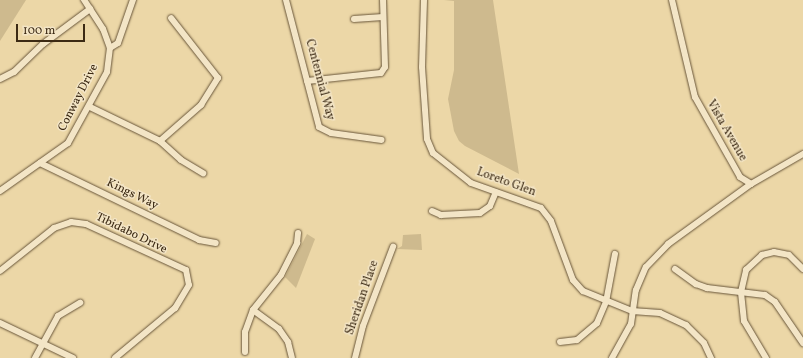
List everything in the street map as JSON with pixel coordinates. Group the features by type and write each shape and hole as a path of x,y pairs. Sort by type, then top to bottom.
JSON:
{"street":[{"path":"84,0 90,8 110,50"},
{"name":"Conway Drive","path":"0,191 68,143 90,107 107,72 110,50 118,43 134,0"},
{"name":"Centennial Way","path":"286,0 319,127 331,133 382,140"},
{"path":"307,81 381,73 385,67 383,0"},
{"name":"Loreto Glen","path":"424,0 421,32 427,139 433,153 447,166 471,183 541,208 551,221 573,280 583,291 606,302 632,311 660,314 686,325 704,343 711,358"},
{"name":"Vista Avenue","path":"672,0 695,98 740,176 751,184"},
{"path":"0,79 14,72 43,44 90,8"},
{"path":"354,19 383,17"},
{"path":"160,141 201,105 218,78 171,18"},
{"path":"90,107 160,141 181,160 203,173"},
{"path":"612,358 623,343 639,280 646,267 668,244 751,184 803,154"},
{"name":"Kings Way","path":"40,163 199,240 216,243"},
{"path":"432,211 441,215 480,213 490,206 496,192"},
{"name":"Tibidabo Drive","path":"0,271 54,228 71,222 86,224 172,266 186,270 190,276 186,291 175,308 115,358"},
{"path":"244,352 245,332 253,310 281,275 298,243 298,232"},
{"name":"Sheridan Place","path":"355,358 362,326 393,247"},
{"path":"766,358 744,321 741,292 746,270 762,255 774,252 788,255 803,269"},
{"path":"560,342 577,340 591,330 601,317 606,302 615,254"},
{"path":"675,269 701,286 741,292 760,293 770,298 803,343"},
{"path":"35,358 58,316 80,303"},
{"path":"253,310 279,328 288,342 292,358"},
{"path":"0,323 73,358"}],"shaded area":[{"path":"0,0 26,0 0,41"},
{"path":"444,0 493,0 519,174 465,146 459,141 454,131 448,99 454,70 454,1"},
{"path":"307,234 315,239 296,288 285,277"},
{"path":"421,234 422,250 397,249 402,246 403,235"}]}
